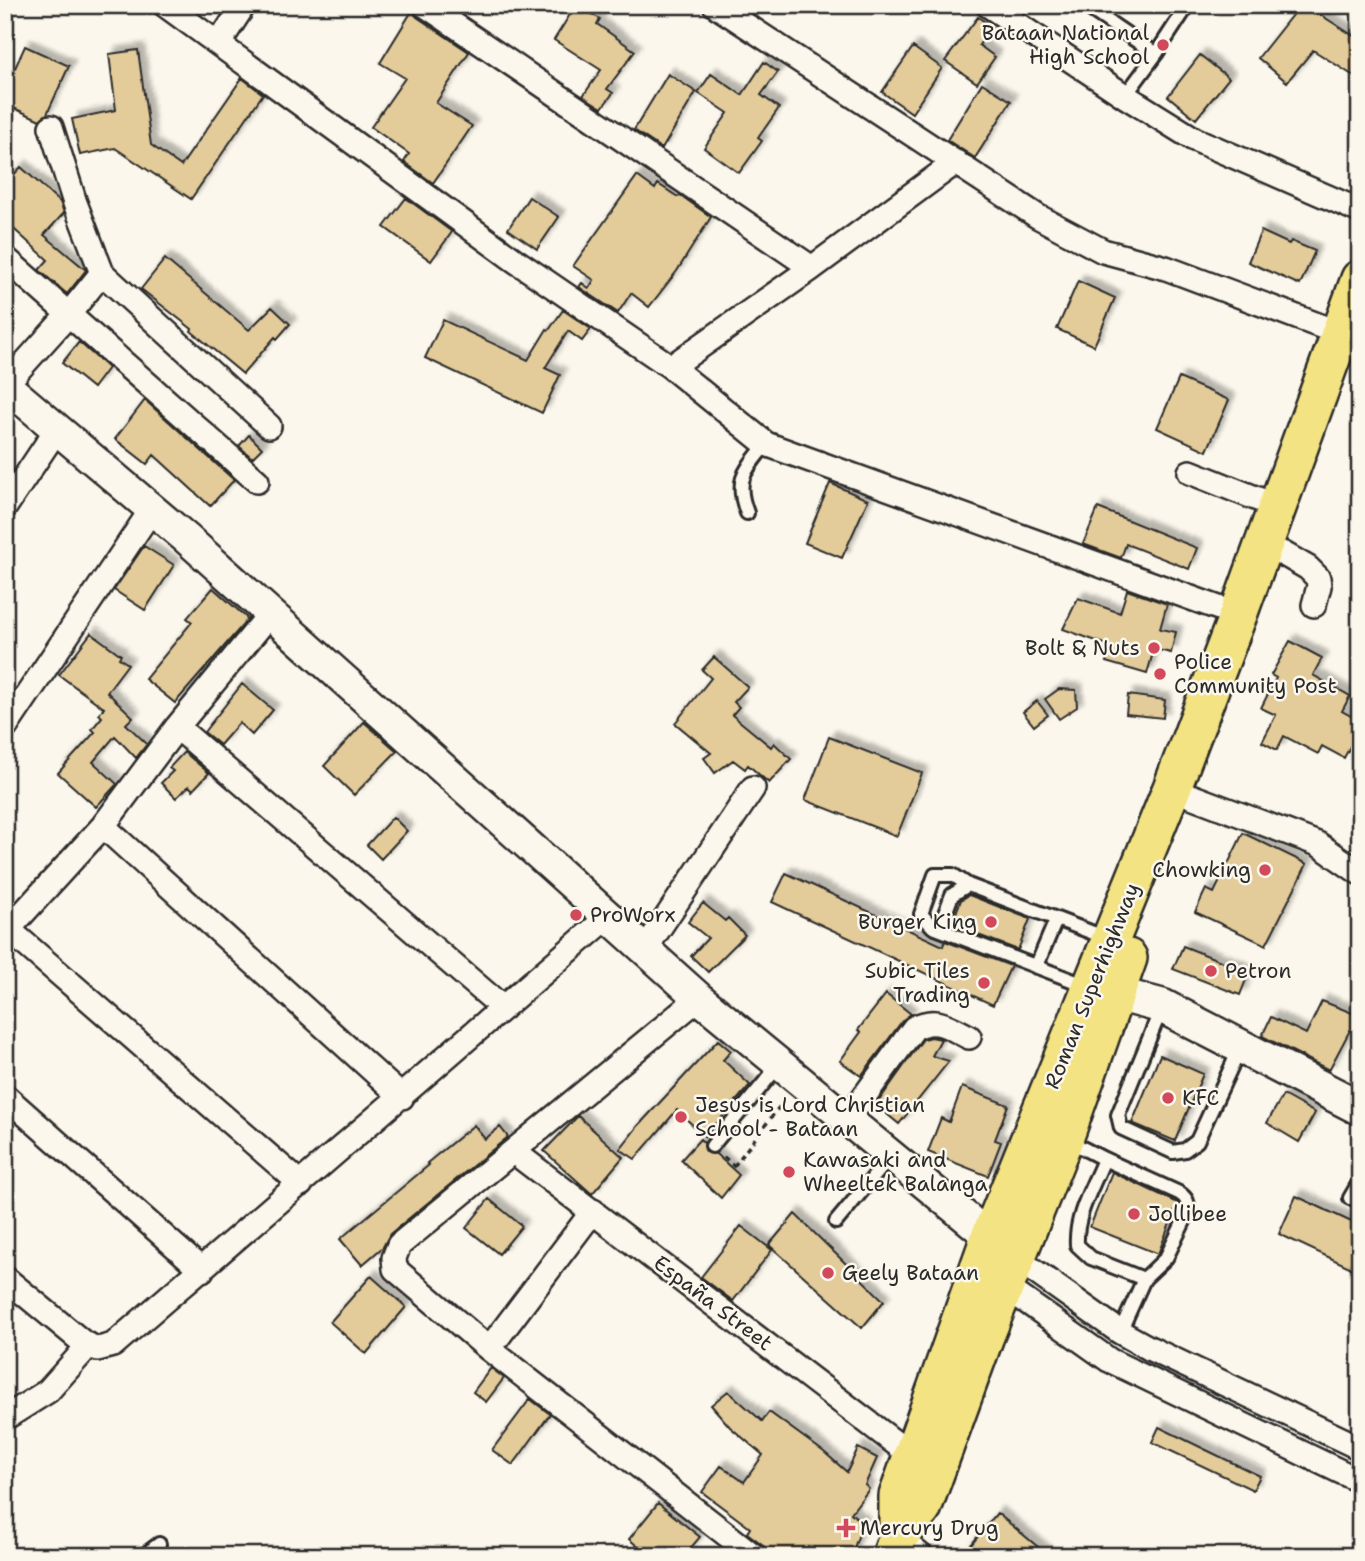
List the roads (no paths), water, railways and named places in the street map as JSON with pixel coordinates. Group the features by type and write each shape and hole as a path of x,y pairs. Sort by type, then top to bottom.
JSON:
{"main road":[{"name":"Roman Superhighway","path":"903,1550 898,1496 911,1455 998,1262 1103,991 1191,796 1282,553 1349,335 1360,279"},
{"name":"Roman Superhighway","path":"903,1550 922,1509 998,1262 1064,1139 1103,991 1110,939 1172,788 1278,507 1349,335"},
{"path":"1103,991 1162,1006 1360,1108"}],"street":[{"path":"165,5 513,259 671,367 766,444 1238,615"},
{"path":"219,43 244,5"},
{"path":"425,5 812,268"},
{"path":"715,5 1037,216 1103,251 1166,268 1349,335"},
{"path":"988,5 1194,139 1360,211"},
{"path":"51,127 75,203 102,273 269,426"},
{"path":"671,367 956,162"},
{"path":"5,258 257,481"},
{"path":"102,273 5,385 152,509 699,998 891,1156 998,1262 1109,1360 1360,1481"},
{"path":"5,507 57,429"},
{"path":"1190,472 1278,507"},
{"path":"5,729 152,509"},
{"path":"1282,553 1308,568 1318,578 1319,586 1314,605"},
{"path":"270,614 177,727 103,825 7,931 301,1184"},
{"path":"177,727 503,1009"},
{"path":"646,948 753,788"},
{"path":"1191,796 1318,844 1360,873"},
{"path":"103,825 402,1097"},
{"path":"5,1278 89,1345 98,1349 113,1345 609,916"},
{"path":"699,998 399,1245 394,1258 395,1269 489,1349 754,1556"},
{"path":"847,1120 914,1028 927,1021 938,1022 969,1037"},
{"path":"5,1096 202,1270"},
{"name":"España Street","path":"514,1152 911,1455"},
{"path":"489,1349 593,1211"},
{"path":"998,1262 1172,1359 1360,1448"},
{"path":"1109,1360 1120,1332"},
{"path":"5,1418 48,1391 89,1345"}],"lane":[{"path":"1084,5 1156,54"},
{"path":"1125,96 1188,5"},
{"path":"747,513 739,493 746,471 766,444"},
{"path":"1103,991 933,928 921,914 935,875 953,875 968,885 1110,939"},
{"path":"947,931 941,924 952,895 968,885"},
{"path":"1036,967 1056,920"},
{"path":"1162,1006 1118,1115 1121,1128 1173,1152 1185,1150 1197,1141 1240,1047"},
{"path":"712,1146 779,1065"},
{"path":"1064,1139 1179,1193 1189,1205 1188,1213 1166,1258 1144,1279 1120,1332"},
{"path":"836,1222 891,1156"},
{"path":"1104,1160 1079,1219 1077,1245 1091,1258 1144,1279"},
{"path":"1350,1198 1360,1181"},
{"path":"143,1556 159,1544"}],"place":[{"name":"Bataan National High School","path":"1163,45"},
{"name":"Bolt & Nuts","path":"1154,648"},
{"name":"Police Community Post","path":"1160,674"},
{"name":"Chowking","path":"1265,870"},
{"name":"ProWorx","path":"576,915"},
{"name":"Burger King","path":"991,922"},
{"name":"Petron","path":"1211,971"},
{"name":"Subic Tiles Trading","path":"984,983"},
{"name":"KFC","path":"1168,1098"},
{"name":"Jesus is Lord Christian School - Bataan","path":"681,1117"},
{"name":"Kawasaki and Wheeltek Balanga","path":"789,1172"},
{"name":"Jollibee","path":"1134,1214"},
{"name":"Geely Bataan","path":"828,1273"},
{"name":"Mercury Drug","path":"846,1528"}]}
